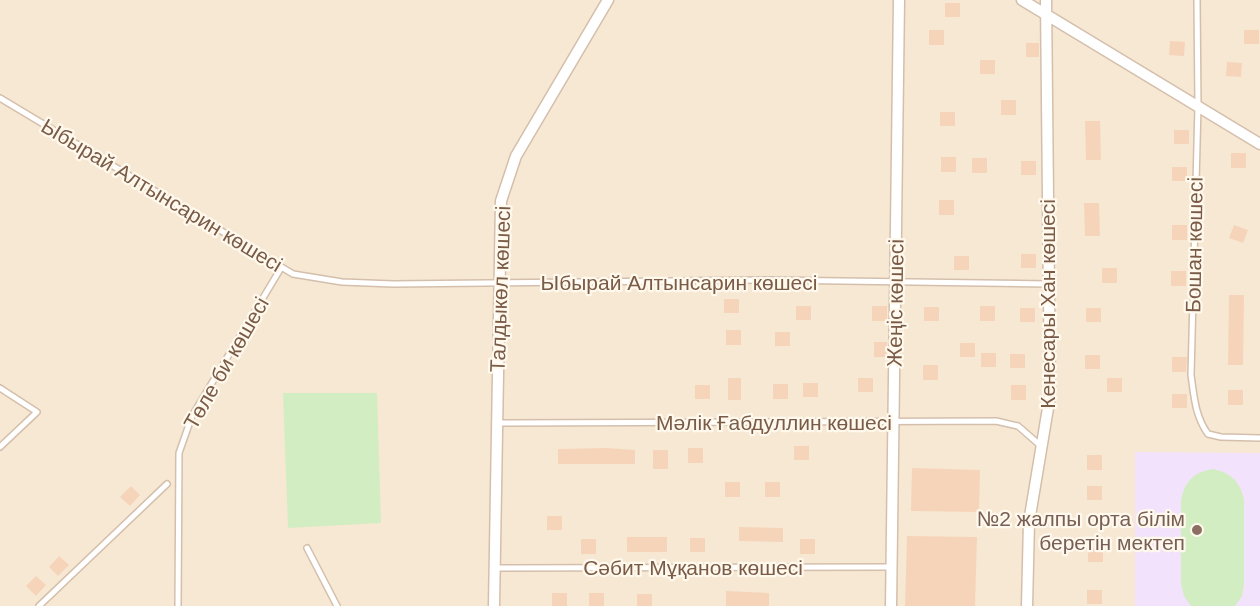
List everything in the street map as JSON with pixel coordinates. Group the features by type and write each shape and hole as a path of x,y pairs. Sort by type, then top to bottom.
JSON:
{"street":[{"name":"Талдыкөл көшесі","path":"494,606 501,201 516,156 608,0"},
{"name":"Жеңіс көшесі","path":"891,606 899,0"},
{"path":"1022,0 1260,144"},
{"name":"Кенесары Хан көшесі","path":"1027,606 1029,522 1043,449 1050,396 1045,14 1047,0"}],"lane":[{"name":"Бошан көшесі","path":"1197,0 1198,106 1191,375 1194,402 1199,421 1208,434 1221,437 1260,438"},
{"name":"Ыбырай Алтынсарин көшесі","path":"0,98 293,274 342,282 393,284 771,280 1048,284"},
{"name":"Төле би көшесі","path":"177,606 179,453 192,416 281,268"},
{"path":"0,388 37,412 0,447"},
{"name":"Мәлік Ғабдуллин көшесі","path":"496,423 996,421 1018,426 1043,449"},
{"path":"39,606 167,484"},
{"path":"307,548 337,606"},
{"name":"Сәбит Мұқанов көшесі","path":"494,568 892,567"}],"shaded area":[{"path":"0,0 1260,0 1260,606 0,606"},
{"name":"№2 жалпы орта білім беретін мектеп","path":"1135,452 1260,453 1260,606 1135,606"}],"green space":[{"path":"283,393 377,393 381,523 288,528"},
{"path":"1213,469 1234,479 1244,500 1244,584 1242,596 1235,606 1191,606 1184,596 1181,584 1181,500 1191,478"}],"building":[{"path":"945,3 960,3 960,17 945,17"},
{"path":"929,30 944,30 944,45 929,45"},
{"path":"1244,30 1259,30 1259,44 1244,44"},
{"path":"1170,41 1185,42 1184,56 1169,55"},
{"path":"1026,43 1039,43 1039,57 1026,57"},
{"path":"980,60 995,60 995,74 980,74"},
{"path":"1227,62 1242,63 1241,77 1226,76"},
{"path":"1001,100 1016,100 1016,115 1001,115"},
{"path":"940,112 955,112 955,126 940,126"},
{"path":"1085,121 1100,121 1101,160 1086,160"},
{"path":"1174,130 1189,130 1189,144 1174,144"},
{"path":"1231,153 1246,153 1246,168 1231,168"},
{"path":"941,157 956,157 956,172 941,172"},
{"path":"972,158 987,158 987,173 972,173"},
{"path":"1021,161 1036,161 1036,175 1021,175"},
{"path":"1172,167 1187,167 1187,181 1172,181"},
{"path":"939,200 954,200 954,215 939,215"},
{"path":"1084,203 1099,203 1100,236 1085,236"},
{"path":"1172,225 1187,225 1187,240 1172,240"},
{"path":"1234,225 1248,230 1243,243 1229,238"},
{"path":"1021,254 1036,254 1036,268 1021,268"},
{"path":"954,256 969,256 969,270 954,270"},
{"path":"1102,268 1117,268 1117,283 1102,283"},
{"path":"1171,271 1186,271 1186,286 1171,286"},
{"path":"1229,295 1244,295 1243,365 1228,365"},
{"path":"724,299 739,299 739,313 724,313"},
{"path":"796,306 811,306 811,320 796,320"},
{"path":"872,306 887,306 887,321 872,321"},
{"path":"980,306 995,306 995,321 980,321"},
{"path":"924,307 939,307 939,321 924,321"},
{"path":"1020,308 1035,308 1035,322 1020,322"},
{"path":"1086,308 1101,308 1101,322 1086,322"},
{"path":"726,330 741,330 741,345 726,345"},
{"path":"775,332 790,332 790,346 775,346"},
{"path":"874,342 887,342 887,357 874,357"},
{"path":"960,343 975,343 975,357 960,357"},
{"path":"981,353 996,353 996,367 981,367"},
{"path":"1010,354 1025,354 1025,368 1010,368"},
{"path":"1085,355 1100,355 1100,369 1085,369"},
{"path":"1172,357 1187,357 1186,372 1172,372"},
{"path":"923,365 938,365 938,380 923,380"},
{"path":"728,378 741,378 741,400 728,400"},
{"path":"858,378 873,378 873,392 858,392"},
{"path":"1107,378 1122,378 1122,392 1107,392"},
{"path":"803,383 818,383 818,397 803,397"},
{"path":"773,384 788,384 788,399 773,399"},
{"path":"695,385 710,385 710,399 695,399"},
{"path":"1011,385 1026,385 1026,400 1011,400"},
{"path":"1228,390 1243,390 1243,405 1228,405"},
{"path":"1172,394 1187,394 1187,408 1172,408"},
{"path":"794,446 809,446 809,460 794,460"},
{"path":"688,448 703,448 703,463 688,463"},
{"path":"558,449 635,450 635,464 558,464"},
{"path":"653,450 668,450 668,469 653,469"},
{"path":"1087,455 1102,455 1102,470 1087,470"},
{"path":"912,468 980,470 979,512 911,511"},
{"path":"725,482 740,482 740,497 725,497"},
{"path":"765,482 780,482 780,497 765,497"},
{"path":"131,486 140,495 130,506 120,497"},
{"path":"1087,486 1102,486 1102,500 1087,500"},
{"path":"547,516 562,516 562,530 547,530"},
{"path":"739,527 783,528 783,542 739,541"},
{"path":"907,536 977,537 975,606 905,606"},
{"path":"627,537 667,537 667,552 627,552"},
{"path":"690,538 705,538 705,552 690,552"},
{"path":"581,539 596,539 596,554 581,554"},
{"path":"800,539 815,539 815,554 800,554"},
{"path":"1088,548 1103,548 1103,562 1088,562"},
{"path":"59,556 69,565 58,576 49,567"},
{"path":"36,576 46,585 36,596 26,586"},
{"path":"1087,590 1102,590 1102,604 1087,604"},
{"path":"726,591 769,593 769,606 726,606"},
{"path":"552,593 567,593 567,606 552,606"},
{"path":"589,593 604,593 604,606 589,606"},
{"path":"637,594 652,594 652,606 637,606"}],"place":[{"name":"№2 жалпы орта білім беретін мектеп","path":"1197,530"}]}
